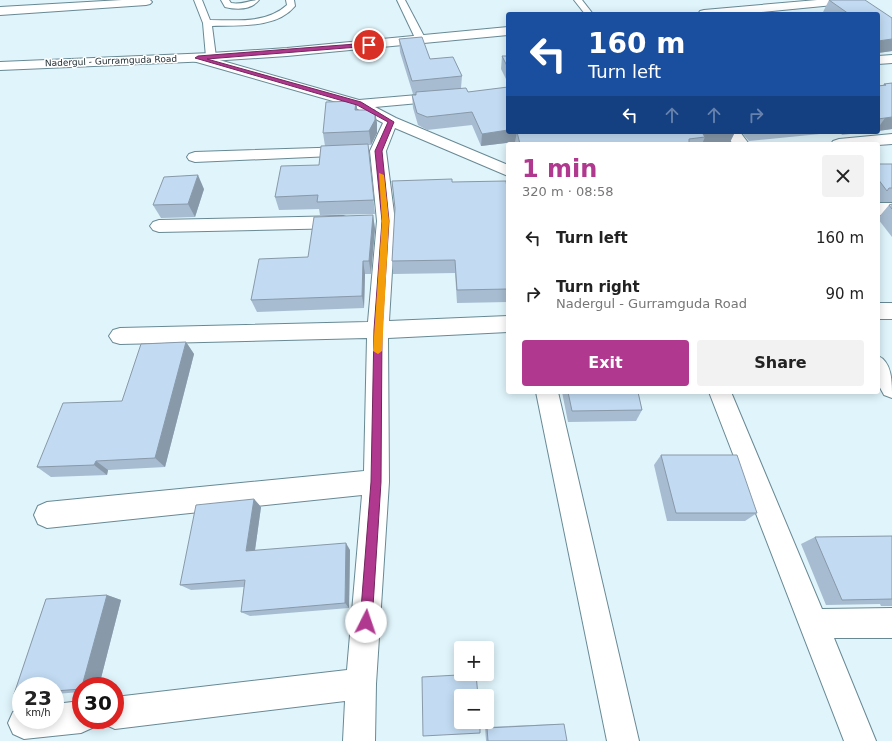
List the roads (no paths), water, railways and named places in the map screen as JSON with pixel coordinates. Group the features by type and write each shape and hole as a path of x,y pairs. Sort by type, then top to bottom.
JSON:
{"street":[{"path":"725,12 854,0"},
{"path":"0,11 43,4 146,2"},
{"name":"Nadergul - Gurramguda Road","path":"0,66 204,58 506,32"},
{"path":"204,58 359,104 391,122 506,171"},
{"path":"880,60 892,59"},
{"path":"359,104 453,96"},
{"path":"359,741 361,684 376,482 378,330 373,221 378,151 391,122"},
{"path":"734,134 740,142"},
{"path":"860,142 892,139"},
{"path":"195,157 378,151"},
{"path":"880,209 892,209"},
{"path":"159,226 373,221"},
{"path":"880,311 892,311"},
{"path":"120,336 378,330 506,324"},
{"path":"880,368 892,388"},
{"path":"547,394 623,741"},
{"path":"721,394 860,741"},
{"path":"47,515 376,482"},
{"path":"813,624 892,623"},
{"path":"124,712 361,684"}],"lane":[{"path":"198,0 207,24 204,58"},
{"path":"225,0 228,4 237,6 249,4 255,0"},
{"path":"207,24 255,21 270,18 283,14 291,6 290,0"},
{"path":"401,0 421,40"},
{"path":"578,0 587,12"}]}
